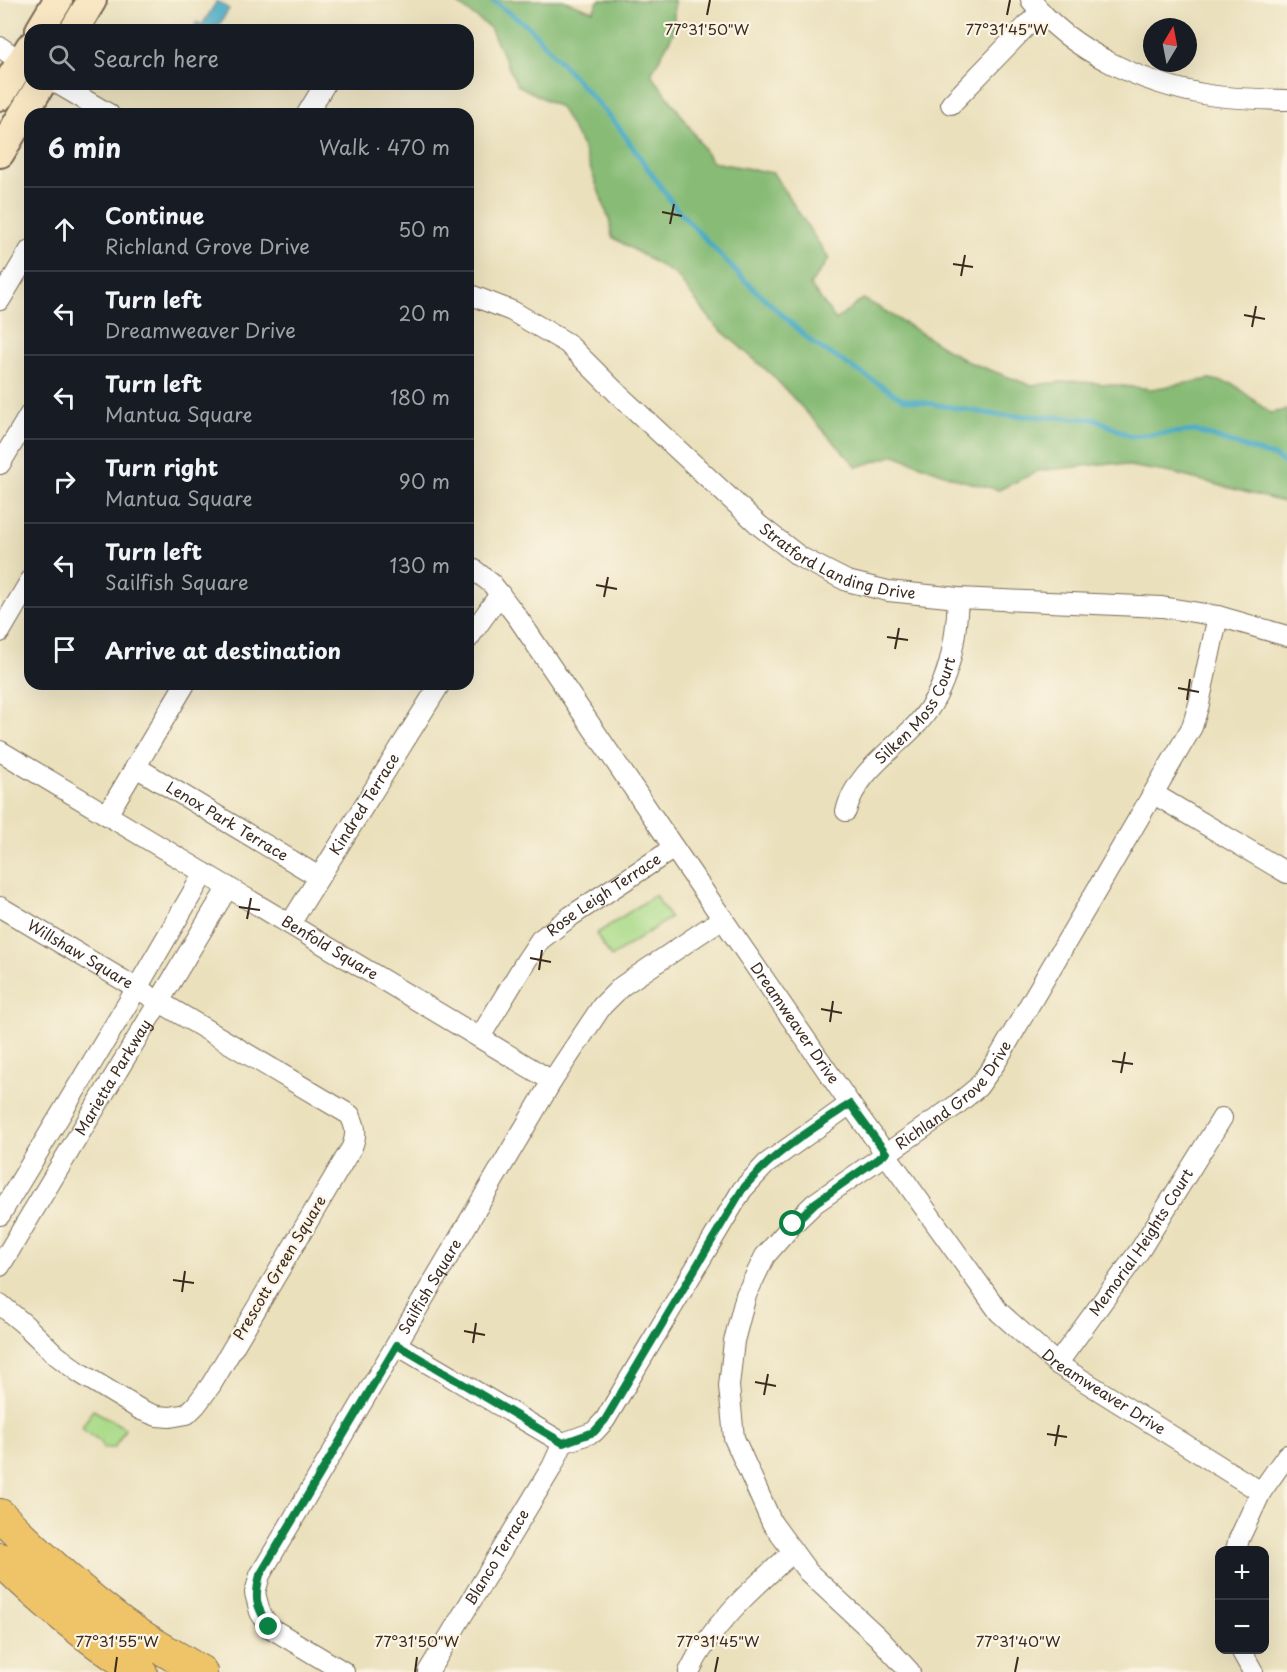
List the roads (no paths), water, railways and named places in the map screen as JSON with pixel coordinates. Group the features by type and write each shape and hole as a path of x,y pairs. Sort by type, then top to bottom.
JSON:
{"main road":[{"path":"44,24 58,0"},
{"path":"78,24 92,0"},
{"path":"0,96 20,56"},
{"path":"27,108 37,90"},
{"path":"0,153 24,113"},
{"path":"0,1515 77,1588 124,1624 201,1672"},
{"path":"0,1559 72,1625 141,1672"}],"street":[{"path":"951,104 1035,6 1077,43 1118,67 1163,85 1209,95 1287,100"},
{"path":"68,90 99,108"},
{"path":"311,108 322,90"},
{"path":"0,300 24,260"},
{"name":"Stratford Landing Drive","path":"474,296 512,311 567,343 760,526 800,557 848,581 888,591 958,598 1162,607 1218,616 1287,636"},
{"path":"0,464 24,424"},
{"name":"Dreamweaver Drive","path":"474,570 492,584 518,618 850,1104 999,1312 1057,1364 1261,1492"},
{"path":"0,632 24,591"},
{"path":"474,631 500,594"},
{"name":"Silken Moss Court","path":"846,812 850,797 858,784 917,723 936,696 948,669 955,640 958,598"},
{"name":"Richland Grove Drive","path":"910,1672 878,1637 808,1572 772,1523 734,1438 729,1386 734,1341 746,1295 765,1256 815,1203 978,1088 996,1062 1192,727 1218,616"},
{"path":"107,815 181,690"},
{"name":"Kindred Terrace","path":"290,924 436,690"},
{"name":"Benfold Square","path":"0,751 552,1081"},
{"name":"Lenox Park Terrace","path":"136,767 319,877"},
{"path":"1154,794 1287,873"},
{"name":"Rose Leigh Terrace","path":"480,1037 540,940 571,916 674,848"},
{"name":"Marietta Parkway","path":"0,1215 204,873"},
{"name":"Marietta Parkway","path":"0,1266 228,887"},
{"name":"Willshaw Square","path":"0,907 159,1001"},
{"name":"Sailfish Square","path":"344,1672 269,1627 260,1612 255,1593 260,1575 552,1081 597,1013 622,986 723,918"},
{"name":"Prescott Green Square","path":"0,1304 56,1355 80,1373 141,1410 157,1416 171,1417 187,1414 196,1406 211,1385 352,1147 356,1133 355,1124 350,1115 159,1001"},
{"path":"397,1345 563,1443 594,1432 605,1420 742,1190 766,1164 850,1104"},
{"name":"Memorial Heights Court","path":"1057,1364 1140,1250 1221,1118"},
{"name":"Blanco Terrace","path":"428,1672 552,1467 563,1443"},
{"path":"1237,1546 1261,1492 1287,1455"},
{"path":"689,1672 717,1626 754,1587 793,1552"},
{"path":"1243,1654 1253,1672"}],"water":[{"path":"217,1 229,9 220,24 203,24"}],"waterway":[{"path":"492,0 529,27 618,126 675,207 742,278 813,343 903,399 997,415 1096,419 1130,436 1195,431 1275,457 1287,465"}]}
